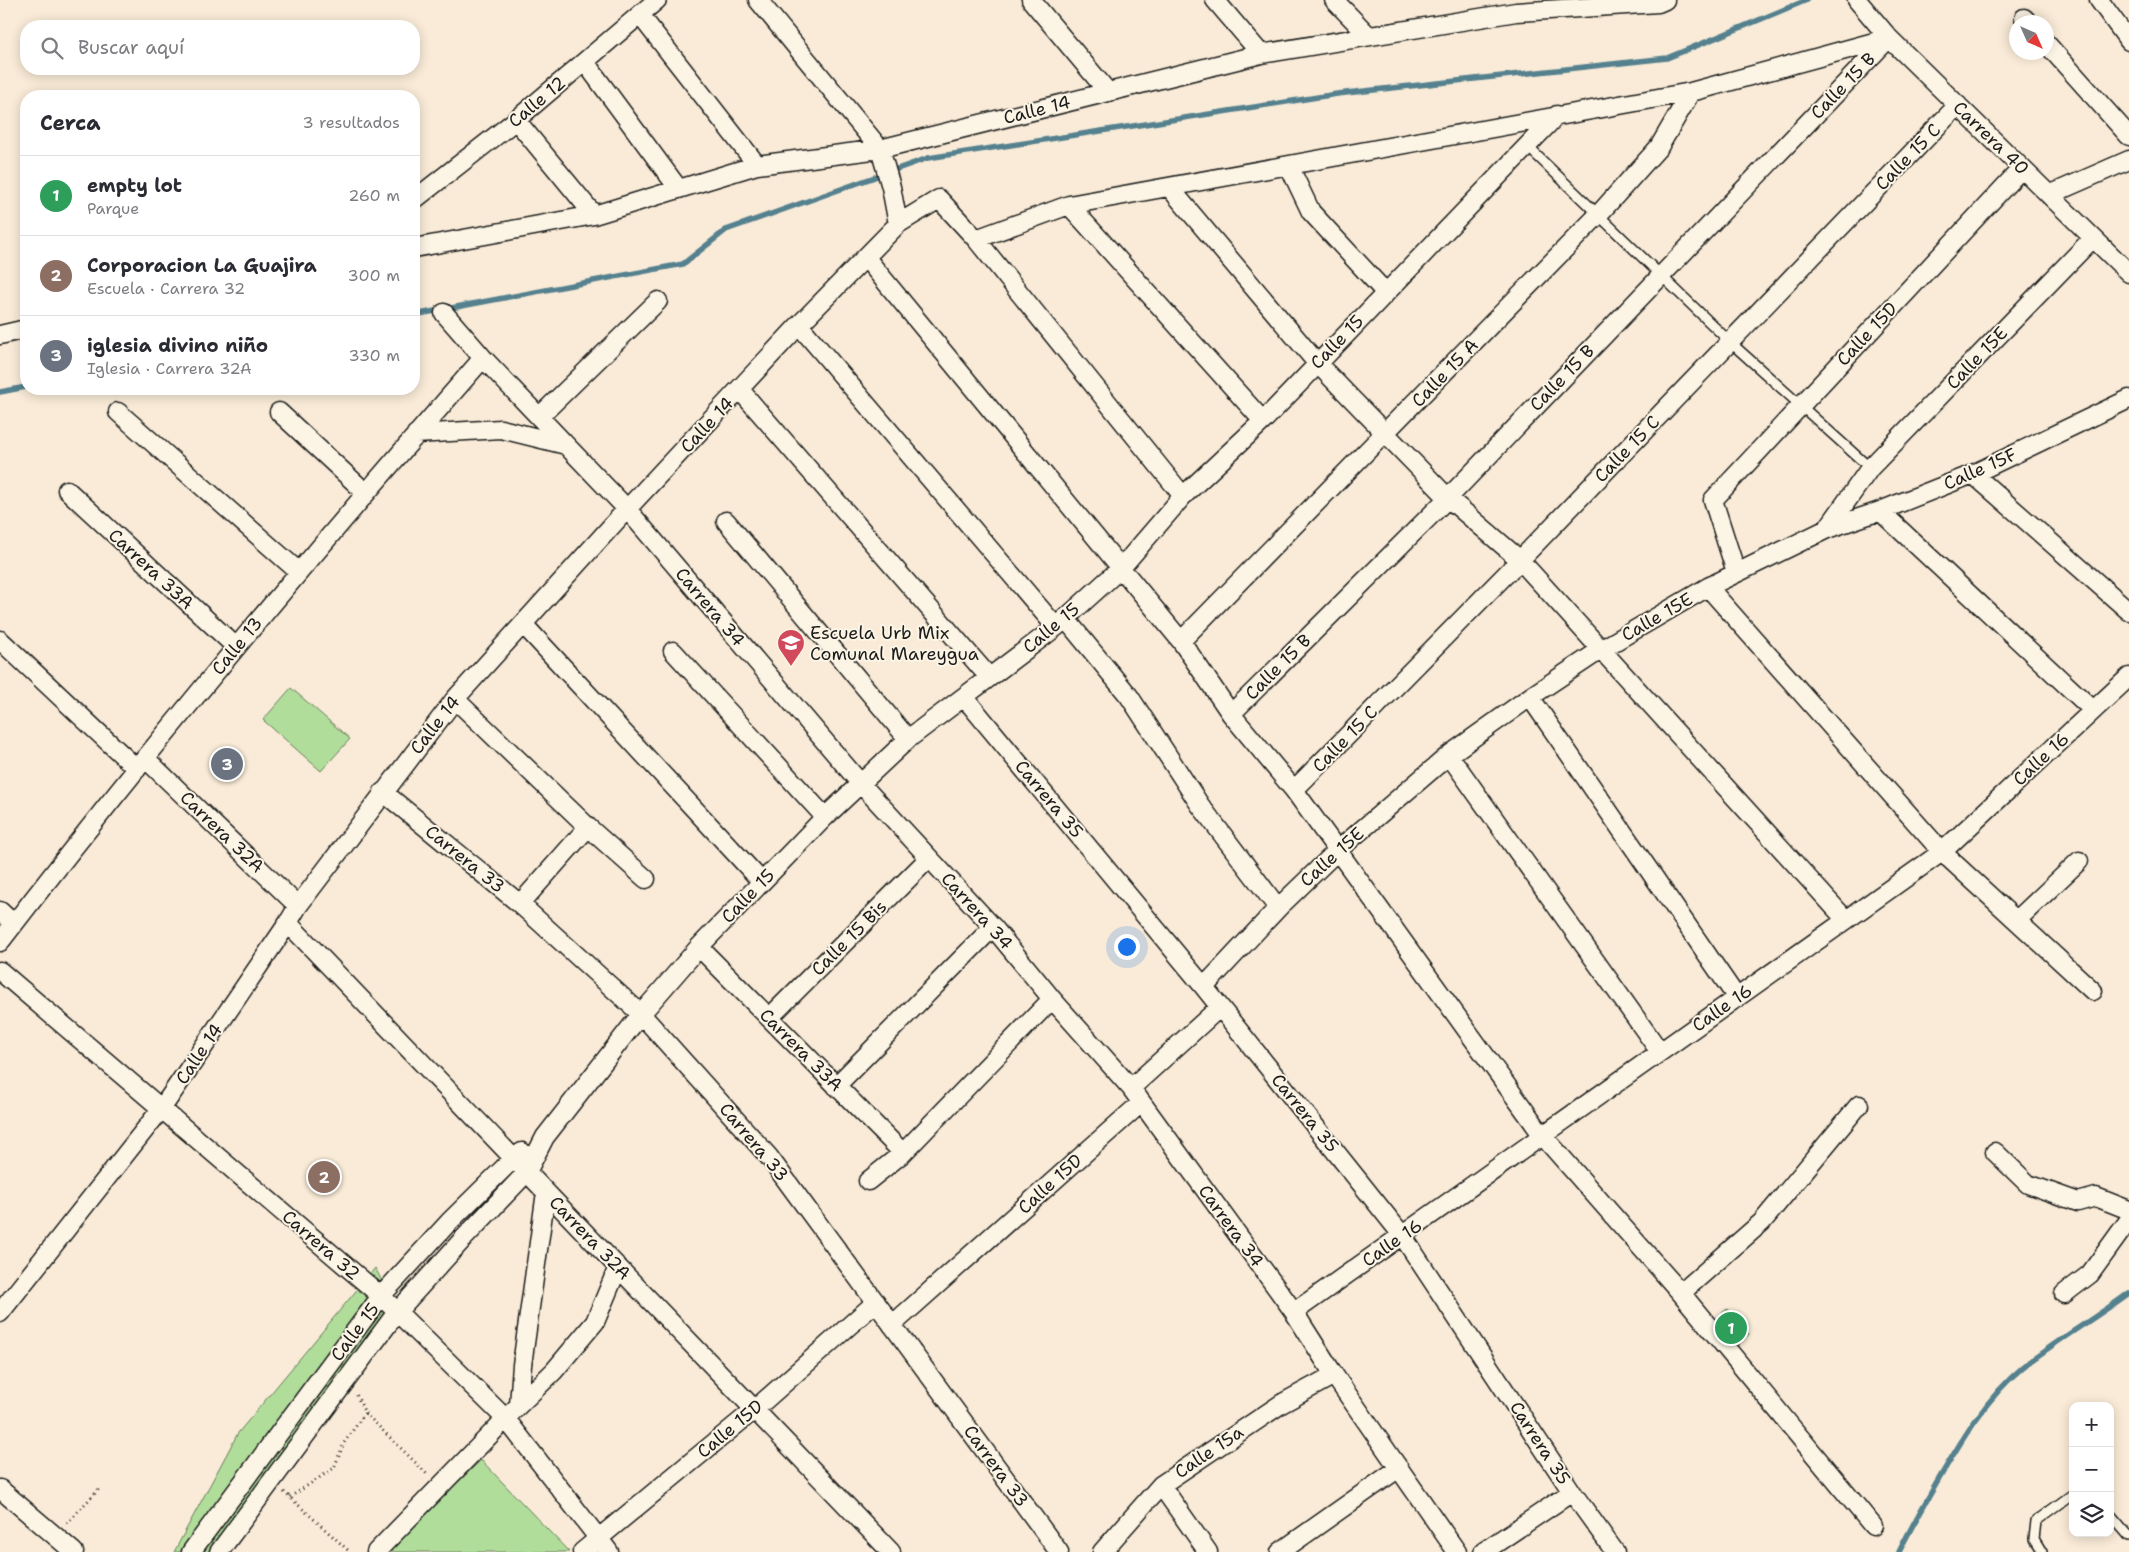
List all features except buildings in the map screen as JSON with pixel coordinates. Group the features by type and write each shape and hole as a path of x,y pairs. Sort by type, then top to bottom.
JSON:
{"street":[{"name":"Calle 12","path":"420,195 516,120 657,0"},
{"path":"758,0 882,154 898,224"},
{"path":"1031,0 1108,92"},
{"path":"1215,0 1261,54"},
{"path":"1334,0 1368,35"},
{"name":"Calle 14","path":"420,247 594,215 757,165 882,154 1108,92 1261,54 1516,12 1665,0"},
{"path":"2099,0 2129,41"},
{"name":"Carrera 40","path":"1859,2 1889,38 2129,273"},
{"path":"640,16 757,165"},
{"path":"1183,496 976,239 1069,205 1691,92 1889,38"},
{"name":"Calle 15 B","path":"1231,714 1448,498 1889,38"},
{"path":"2054,52 2129,136"},
{"path":"584,62 678,188"},
{"name":"Calle 15 A","path":"1181,641 1599,214 1659,147 1691,92"},
{"name":"Calle 15 C","path":"1294,790 1520,560 1958,105"},
{"name":"Calle 15","path":"219,1552 397,1312 527,1172 545,1137 641,1014 699,947 825,817 908,739 1060,622 1121,568 1183,496 1263,420 1557,116"},
{"path":"516,120 594,215"},
{"path":"2049,195 2129,160"},
{"path":"1289,166 1311,212 1386,292"},
{"name":"Calle 15D","path":"1736,572 1712,500 2022,168"},
{"path":"1170,188 1317,363 1448,498 1520,560 1846,920"},
{"name":"Calle 14","path":"0,1313 162,1108 298,906 455,699 627,509 799,325 898,224 939,199 976,239"},
{"path":"1069,205 1263,420"},
{"name":"Calle 15E","path":"1204,987 1278,908 1337,851 1449,755 1530,696 1602,649 1736,572 1827,530 1870,468 2093,238"},
{"path":"866,258 1181,641 1231,714 1294,790 1542,1136 1681,1293 1874,1526"},
{"path":"539,417 658,301"},
{"name":"Carrera 34","path":"444,313 483,358 627,509 861,784 993,927 1052,1000 1131,1088 1294,1312 1334,1375 1456,1552"},
{"path":"799,325 1060,622 1129,696 1200,805 1278,908"},
{"path":"0,335 20,330"},
{"name":"Calle 13","path":"0,942 236,647 416,434 483,358"},
{"path":"740,390 989,678"},
{"name":"Calle 15F","path":"1827,530 1973,474 2129,400"},
{"path":"118,412 299,572"},
{"path":"279,412 366,493"},
{"path":"416,434 501,429 566,445"},
{"path":"1973,474 2129,611"},
{"name":"Carrera 33A","path":"67,490 236,647"},
{"path":"1880,511 2093,710"},
{"path":"726,520 908,739"},
{"path":"1708,587 1942,852 2093,991"},
{"path":"523,624 762,882"},
{"name":"Carrera 32A","path":"0,640 298,906"},
{"path":"674,651 825,817"},
{"name":"Calle 16","path":"1294,1312 1942,852 2129,677"},
{"path":"1530,696 1737,998"},
{"name":"Carrera 35","path":"964,697 1204,987 1402,1235 1572,1492 1615,1552"},
{"path":"455,699 588,827 646,878"},
{"path":"1449,755 1660,1052"},
{"name":"Carrera 33","path":"383,792 520,904 641,1014 769,1157 1059,1552"},
{"path":"520,904 588,827"},
{"name":"Calle 15 Bis","path":"769,1018 930,858"},
{"path":"2017,920 2079,861"},
{"path":"0,911 14,924"},
{"name":"Carrera 32A","path":"288,923 891,1552"},
{"path":"836,1086 993,927"},
{"name":"Carrera 33A","path":"699,947 903,1153"},
{"name":"Carrera 32","path":"0,971 381,1296 506,1420 604,1546"},
{"path":"868,1181 903,1153 1052,1000"},
{"path":"1131,1088 1220,1007"},
{"name":"Calle 15D","path":"892,1325 1141,1103"},
{"path":"1681,1293 1762,1222 1859,1105"},
{"name":"Calle 15","path":"191,1552 381,1296 449,1222 514,1158 545,1137"},
{"path":"1995,1152 2028,1184 2078,1202 2096,1197 2129,1210"},
{"path":"519,1405 522,1365 546,1192"},
{"path":"2064,1294 2090,1274 2129,1220"},
{"path":"376,1552 554,1371 595,1322 618,1268"},
{"name":"Calle 15D","path":"582,1552 604,1546 876,1302"},
{"name":"Calle 15a","path":"1102,1552 1161,1485 1281,1404 1334,1375"},
{"path":"1280,1552 1399,1468"},
{"path":"1161,1485 1208,1552"},
{"path":"0,1489 74,1552"},
{"path":"1483,1552 1572,1492"}],"lane":[{"path":"1527,146 1662,274 1730,342 1870,468"},
{"path":"2042,1552 2034,1539 2036,1521 2069,1497"},
{"path":"2114,1519 2129,1536"}],"path":[{"path":"348,1378 365,1413 439,1486"},
{"path":"290,1497 334,1468 344,1443 365,1413"},
{"path":"272,1481 350,1552"},
{"path":"56,1536 99,1489"}],"green space":[{"path":"291,688 350,739 321,771 263,720"},
{"path":"375,1268 393,1301 216,1552 174,1552 238,1433"},
{"path":"1727,1309 1749,1334 1736,1347 1713,1321"},
{"path":"481,1460 569,1552 385,1552"}],"waterway":[{"path":"420,314 683,264 726,230 928,158 1337,94 1667,58 1807,0"},
{"path":"0,392 20,388"},
{"path":"1899,1552 1918,1515 1957,1449 1976,1419 1998,1392 2036,1357 2129,1293"}],"place":[{"name":"Escuela Urb Mix Comunal Mareygua","path":"791,667"},
{"name":"iglesia divino niño","path":"227,764"},
{"name":"Corporacion La Guajira","path":"324,1177"},
{"name":"empty lot","path":"1731,1328"}]}
